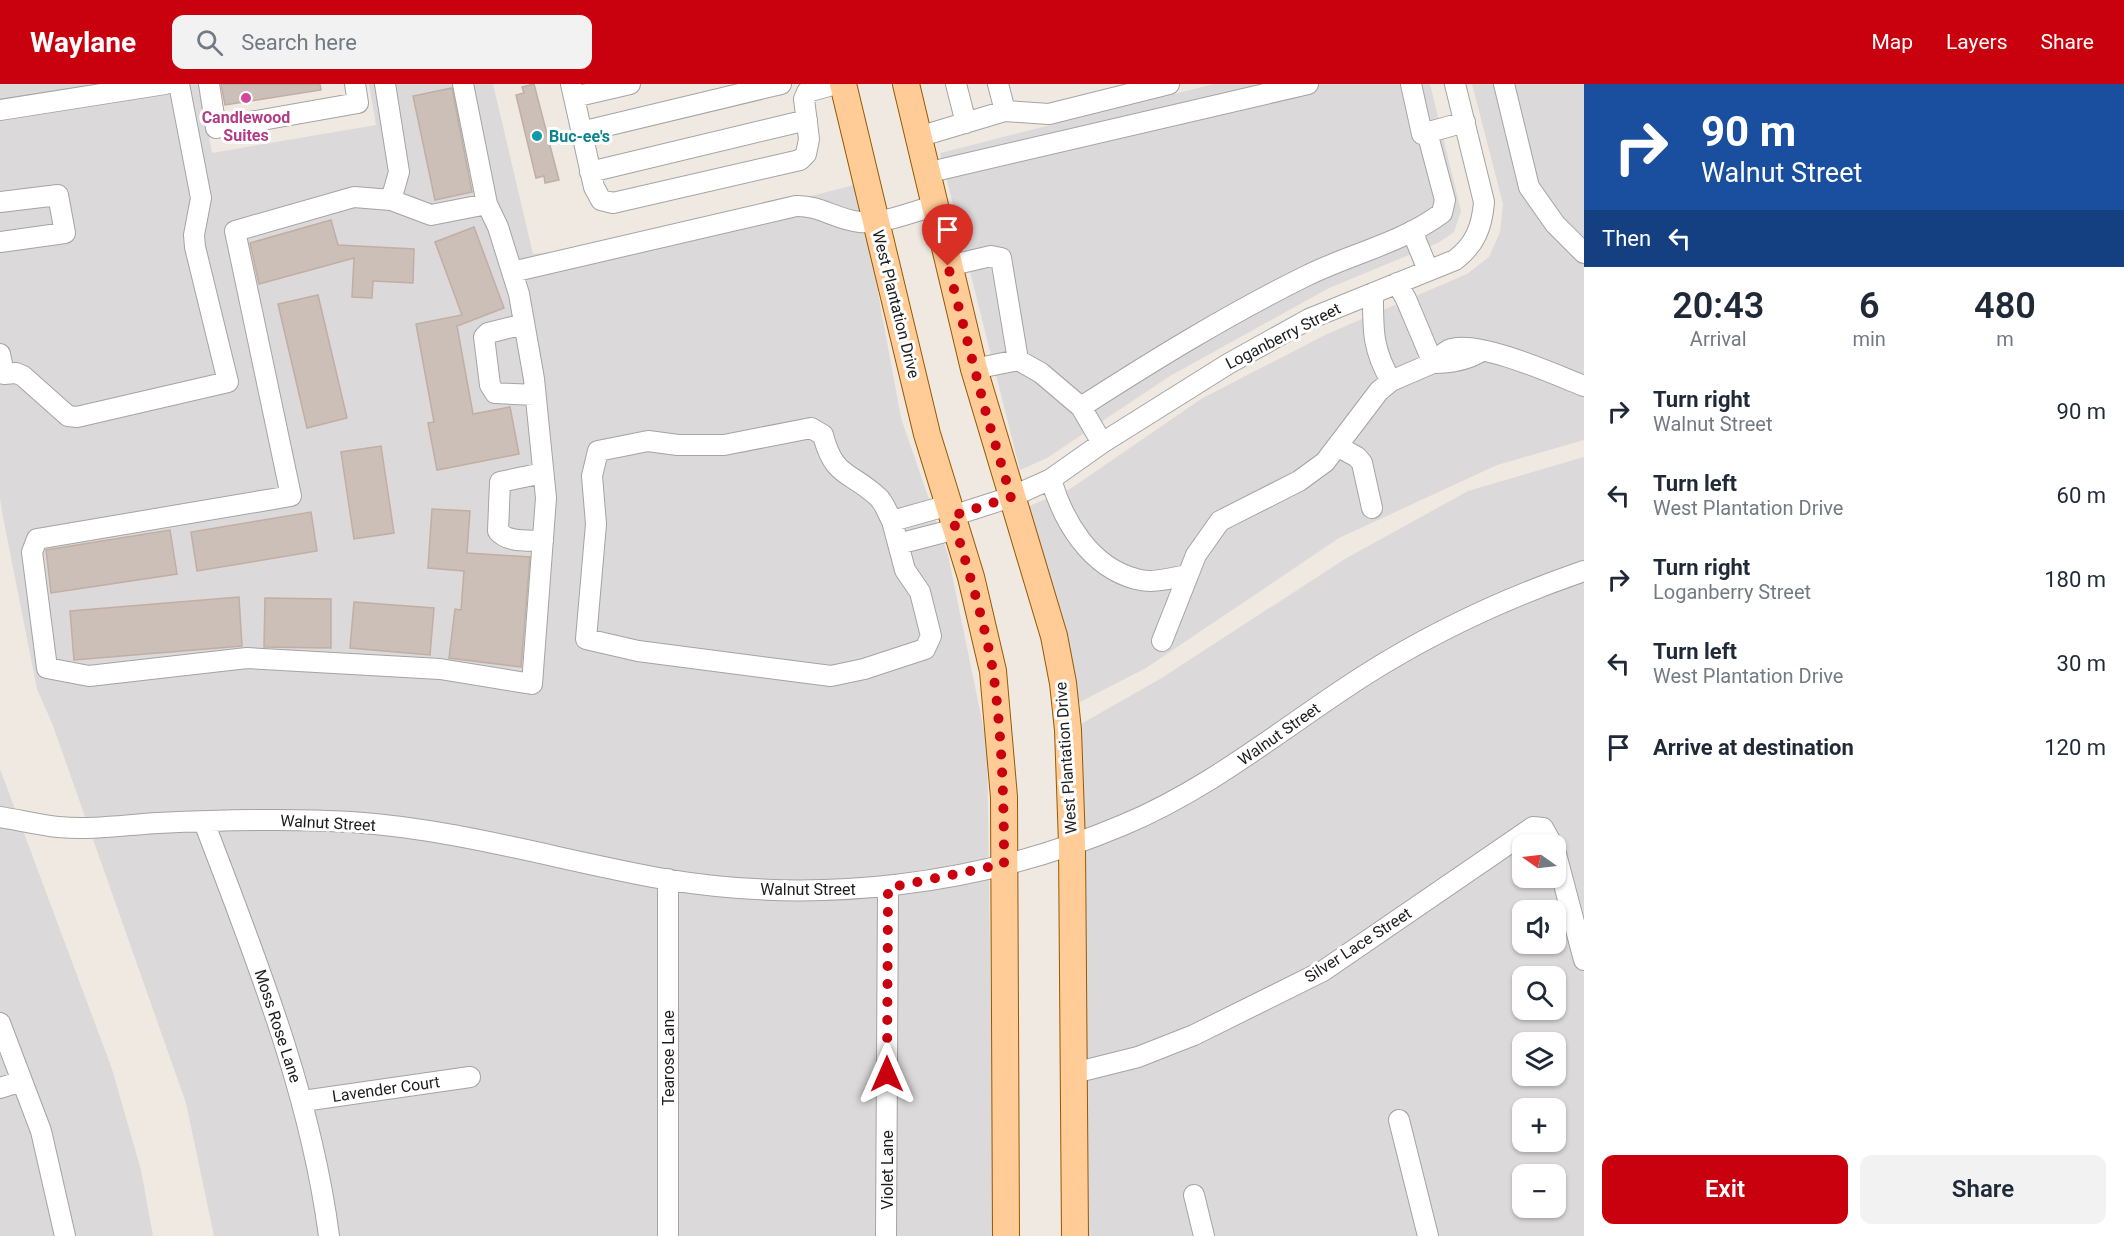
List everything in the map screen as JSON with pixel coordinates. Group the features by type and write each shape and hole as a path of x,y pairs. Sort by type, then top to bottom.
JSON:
{"main road":[{"name":"West Plantation Drive","path":"843,84 927,434 971,577 993,671 1004,797 1006,1236"},
{"name":"West Plantation Drive","path":"906,84 974,369 1054,636 1063,683 1068,730 1072,844 1075,1236"}],"street":[{"path":"0,110 160,84"},
{"path":"0,354 4,374 16,373 23,376 68,416 77,417 228,382 195,247 194,235 201,198 179,84"},
{"path":"209,84 216,128 358,103 355,84"},
{"path":"463,84 487,204 498,227 512,272 524,324 535,395 546,498 532,684 440,669 248,658 89,676 47,668 32,552 36,539 291,496 235,231 354,197 391,200 431,215 487,204"},
{"path":"630,84 572,91 597,196 606,202 801,160 808,147 804,88 837,84"},
{"path":"581,132 781,84"},
{"path":"956,84 966,123"},
{"path":"998,84 1005,111"},
{"path":"918,137 1005,111 1049,114 1169,84"},
{"path":"926,173 1308,84"},
{"path":"1411,84 1422,134 1464,122"},
{"name":"Loganberry Street","path":"952,517 1011,497 1051,479 1102,443 1309,319 1455,260 1467,252 1483,222 1484,202 1455,84"},
{"path":"1504,84 1529,187 1556,224 1584,253"},
{"path":"390,85 399,172 391,200"},
{"path":"590,172 807,120"},
{"path":"1081,408 1169,351 1249,304 1320,269 1412,231 1442,213 1445,206 1427,132"},
{"path":"0,202 58,195 65,233 0,242"},
{"path":"512,272 796,206 811,206 853,221 876,221 934,206"},
{"path":"1412,231 1428,270"},
{"path":"948,266 992,256 1001,258 1018,360"},
{"path":"1396,283 1406,299 1433,363"},
{"path":"1373,292 1373,334 1379,361 1391,381"},
{"path":"524,324 488,333 484,337 490,385 495,393 535,395"},
{"path":"1162,641 1196,555 1220,521 1299,481 1325,462 1379,391 1391,381 1433,363 1448,349 1468,346 1480,352 1509,357 1584,386"},
{"path":"974,369 1018,360 1041,373 1081,408 1102,443"},
{"path":"811,428 823,435 828,457 836,468 880,498 892,521 905,570 920,592 931,636 926,649 864,669 831,676 638,651 586,639 596,524 592,476 598,452 648,441 678,445 724,444 811,428"},
{"path":"1337,446 1357,457 1362,463 1372,508"},
{"path":"543,473 500,482 498,531 503,536 513,539 543,540"},
{"path":"1051,479 1072,528 1089,551 1113,569 1137,580 1187,575"},
{"path":"892,521 952,517"},
{"path":"898,544 952,517"},
{"name":"Walnut Street","path":"0,817 56,827 90,828 283,819 353,822 472,837 668,879 762,890 818,891 888,888 1004,864 1072,844 1124,825 1232,767 1363,677 1408,649 1533,589 1584,572"},
{"name":"Moss Rose Lane","path":"204,822 247,932 303,1101 330,1236"},
{"name":"Silver Lace Street","path":"1523,834 1533,827 1543,828 1546,834"},
{"name":"Silver Lace Street","path":"1074,1072 1138,1057 1194,1035 1323,971 1512,841"},
{"name":"Tearose Lane","path":"668,879 668,1236"},
{"name":"Violet Lane","path":"886,1236 888,888"},
{"path":"1565,888 1584,960"},
{"path":"0,1023 41,1131 65,1236"},
{"name":"Lavender Court","path":"303,1101 470,1077"},
{"path":"0,1088 22,1081"},
{"path":"1398,1120 1428,1236"},
{"path":"1194,1195 1204,1236"}],"shaded area":[{"path":"0,84 199,84 212,153 376,125 369,84 493,84 533,254 623,244 858,184 901,418 948,555 987,745 994,1236 214,1236 186,1103 52,723 37,689 2,512 0,498"},
{"path":"1214,84 1430,84 1461,211 1454,232 1438,243 1329,288 1170,376 1047,458 1020,470 940,153"},
{"path":"1472,84 1584,84 1584,440 1497,465 1339,538 1146,668 1074,705 1027,507 1070,489 1201,399 1327,334 1467,274 1489,257 1500,232 1503,204"},
{"path":"1584,457 1584,1236 1088,1236 1081,724 1160,679 1345,559 1468,491"},
{"path":"0,769 112,1069 141,1170 153,1236 0,1236"}],"building":[{"name":"Candlewood Suites","path":"221,84 320,84 321,90 225,105"},
{"name":"Buc-ee's","path":"534,84 559,180 545,183 544,176 536,178 516,95 524,93 522,87"},
{"path":"452,88 472,192 435,200 413,96"},
{"path":"331,220 338,245 414,249 413,283 373,281 372,298 352,297 354,258 259,284 250,243"},
{"path":"474,227 504,308 457,326 473,414 510,407 519,454 437,470 428,423 434,422 416,324 462,315 435,242"},
{"path":"318,295 347,418 307,428 278,304"},
{"path":"381,446 394,533 354,539 341,452"},
{"path":"432,509 470,511 467,553 530,557 521,667 449,658 455,609 461,610 464,571 428,568"},
{"path":"311,512 317,551 197,571 191,532"},
{"path":"170,530 177,574 51,593 46,550"},
{"path":"239,597 242,646 74,660 70,611"},
{"path":"265,598 331,599 331,648 264,647"},
{"path":"354,602 434,608 430,655 350,648"}],"place":[{"name":"Candlewood Suites","path":"246,98"},
{"name":"Buc-ee's","path":"537,136"}],"route":[{"path":"887,1074 888,888 1004,864 1004,797 993,671 971,577 952,516 1011,497 986,413 948,266"}]}
